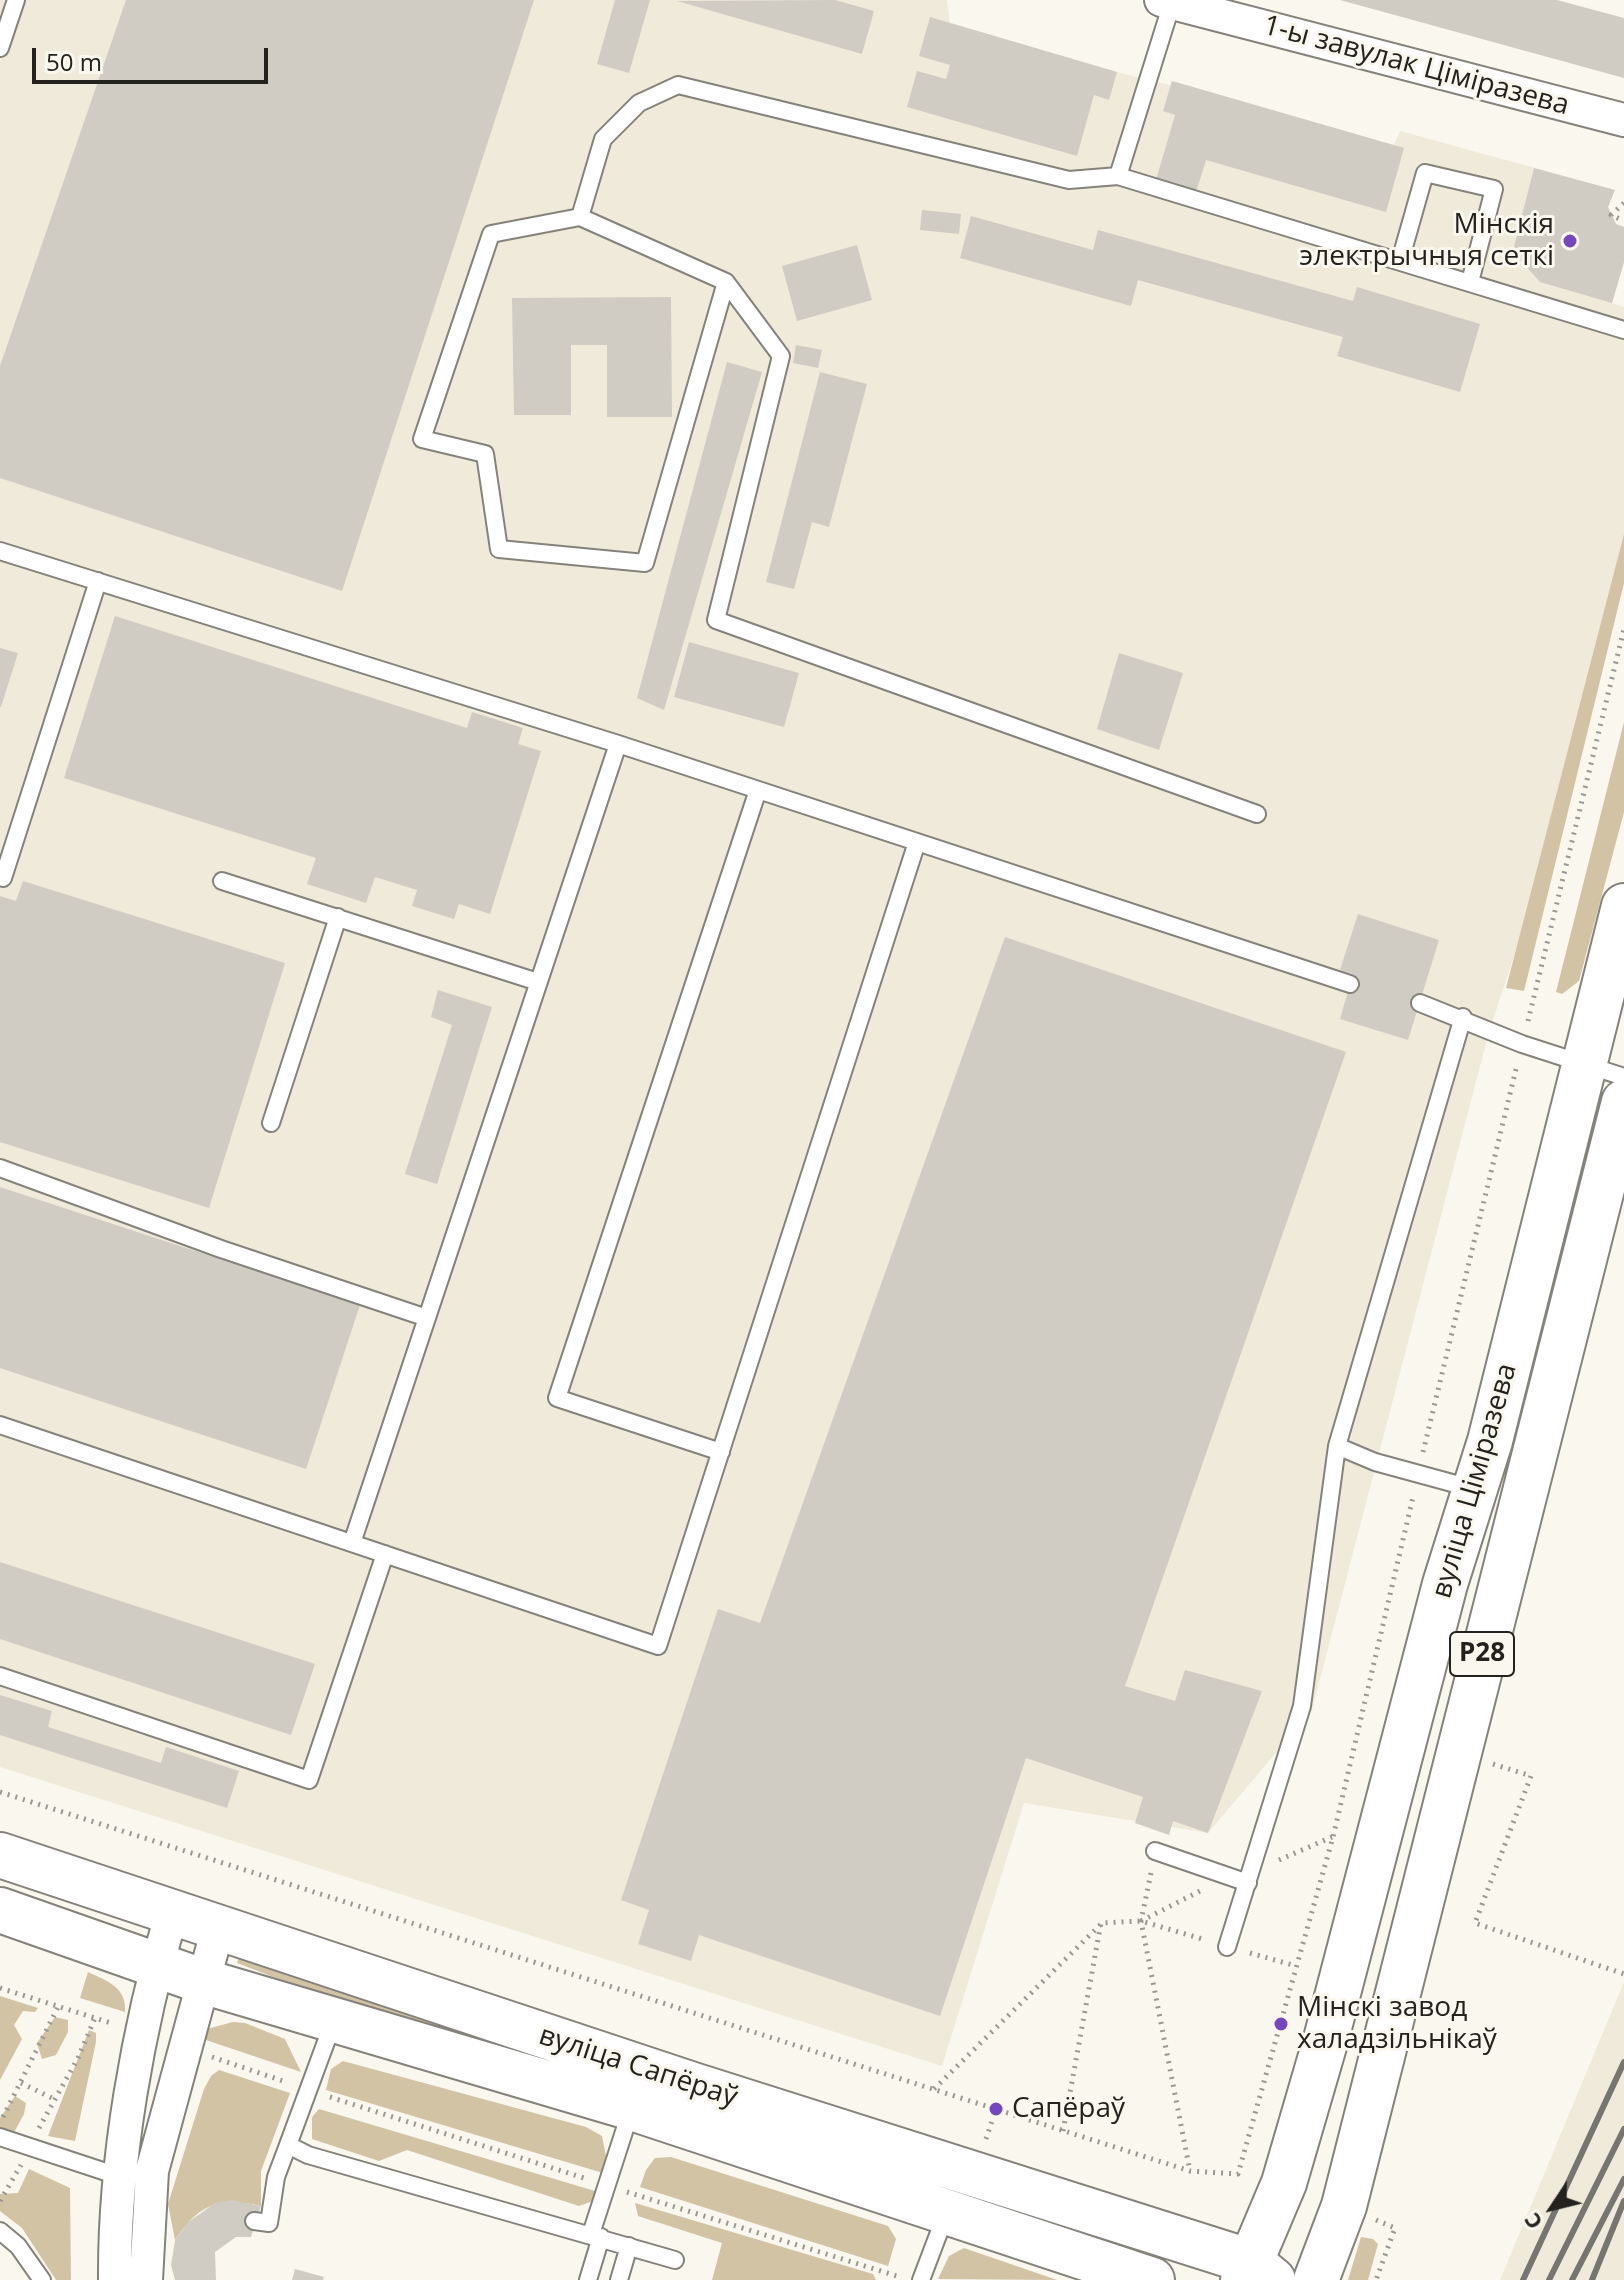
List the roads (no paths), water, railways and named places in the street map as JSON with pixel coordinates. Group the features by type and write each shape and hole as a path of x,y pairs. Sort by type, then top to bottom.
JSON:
{"main road":[{"name":"вуліца Ціміразева","path":"1256,2274 1322,2054 1445,1584 1490,1441 1624,906"},
{"name":"вуліца Ціміразева","path":"1316,2280 1344,2206 1624,1102"},
{"name":"вуліца Сапёраў","path":"0,1855 1256,2274"},
{"name":"вуліца Сапёраў","path":"0,1910 202,1981 632,2108 1152,2280"}],"street":[{"name":"1-ы завулак Ціміразева","path":"1166,2 1624,120"},
{"path":"115,2268 118,2176 157,1963 172,1912"},
{"path":"146,2280 151,2184 218,1928"},
{"path":"118,2176 151,2184"}],"lane":[{"path":"0,48 16,0"},
{"path":"1118,176 1166,2"},
{"path":"580,217 603,139 639,103 678,85 1069,180 1118,176 1624,330"},
{"path":"1400,261 1425,173 1494,189 1470,282"},
{"path":"726,282 645,563 499,549 485,454 422,439 491,234 580,217 726,282 781,356 716,620 1257,814"},
{"path":"0,551 618,744 1350,984"},
{"path":"3,878 98,581"},
{"path":"352,1543 618,744"},
{"path":"721,1452 557,1398 758,790"},
{"path":"0,1425 658,1646 917,842"},
{"path":"222,881 538,982"},
{"path":"271,1123 338,917"},
{"path":"1420,1003 1463,1017 1522,1044 1624,1077"},
{"path":"1227,1947 1302,1706 1337,1446 1463,1017"},
{"path":"0,1168 221,1249 427,1318"},
{"path":"1337,1446 1375,1462 1474,1489"},
{"path":"0,1676 309,1780 385,1554"},
{"path":"1155,1851 1229,1876 1250,1877"},
{"path":"254,2221 269,2223 276,2177 334,2020"},
{"path":"588,2280 607,2186 632,2108"},
{"path":"0,2137 118,2176"},
{"path":"288,2145 308,2155 675,2260"},
{"path":"921,2280 948,2211"},
{"path":"0,2231 18,2246 42,2280"},
{"path":"619,2280 629,2246"}],"railway":[{"path":"1523,2280 1624,2062"},
{"path":"1549,2280 1624,2129"},
{"path":"1572,2280 1624,2179"},
{"path":"1592,2280 1624,2201"}],"place":[{"name":"Мінскія электрычныя сеткі","path":"1570,241"},
{"name":"Мінскі завод халадзільнікаў","path":"1281,2024"},
{"name":"Сапёраў","path":"996,2109"}]}
